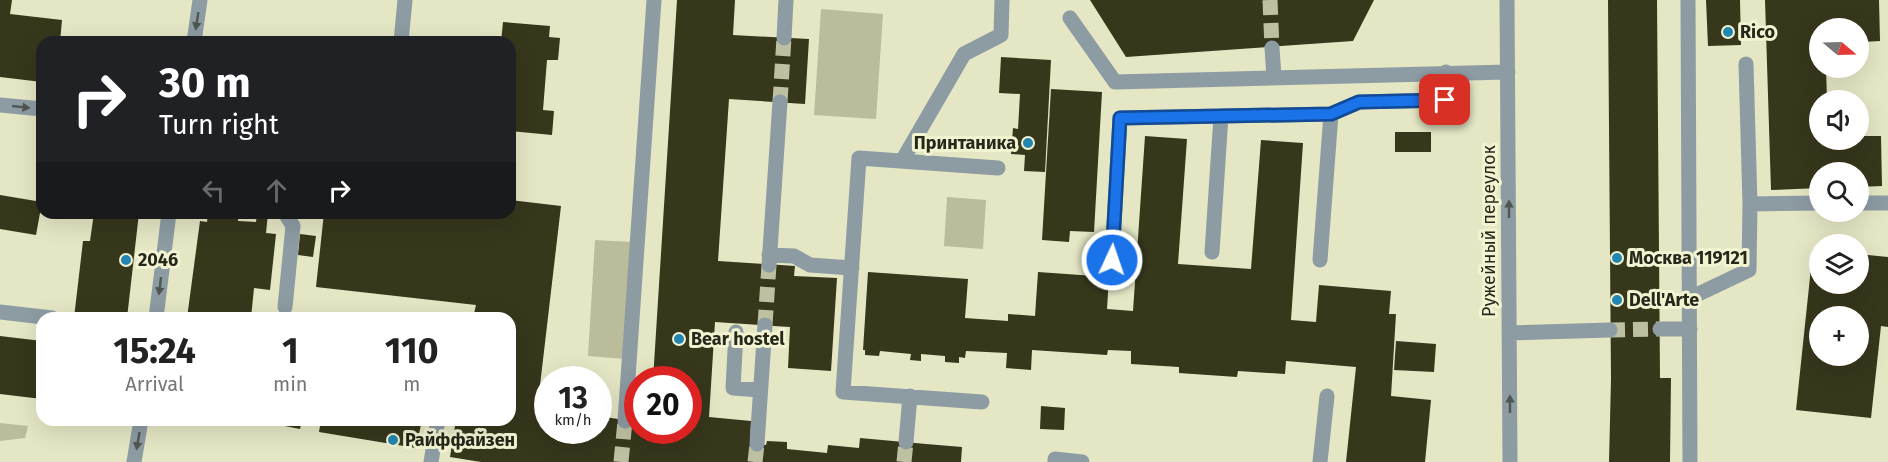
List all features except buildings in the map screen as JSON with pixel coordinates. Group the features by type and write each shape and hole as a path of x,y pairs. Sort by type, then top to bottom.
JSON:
{"street":[{"path":"195,36 200,0"},
{"path":"402,36 405,0"},
{"path":"629,366 654,0"},
{"path":"784,38 786,0"},
{"path":"902,161 964,54 1001,35 1002,0"},
{"name":"Ружейный переулок","path":"1507,0 1510,462"},
{"path":"1688,0 1690,462"},
{"path":"1070,18 1115,82 1508,72"},
{"path":"1272,48 1274,77"},
{"path":"1690,298 1749,270 1750,204 1746,64"},
{"path":"1112,260 1120,118 1331,114 1359,102 1445,100 1446,72"},
{"path":"780,102 769,260 794,256 810,265 852,268"},
{"path":"0,105 36,108"},
{"path":"1320,260 1331,114"},
{"path":"1212,252 1221,116"},
{"path":"982,402 843,392 859,158 998,168"},
{"path":"1750,204 1809,203"},
{"path":"1869,203 1888,203"},
{"path":"157,312 168,219"},
{"path":"285,307 293,226 289,219"},
{"path":"0,312 36,316"},
{"path":"757,444 765,325"},
{"path":"1660,330 1690,329"},
{"path":"1509,333 1610,330"},
{"path":"736,333 733,388 760,390"},
{"path":"906,442 910,396"},
{"path":"1320,462 1327,396"},
{"path":"134,462 140,426"},
{"path":"431,462 437,426"},
{"path":"1055,462 1055,459 1082,462"}],"green space":[{"path":"821,9 883,14 876,119 814,115"},
{"path":"947,197 986,200 983,249 944,246"},
{"path":"595,240 632,242 625,359 588,356"},
{"path":"0,423 28,426 25,438 0,441"}],"tunnel":[{"path":"1270,0 1272,48"},
{"path":"780,102 784,38"},
{"path":"765,325 769,265"},
{"path":"1610,330 1660,329"},
{"path":"621,462 624,431"},
{"path":"904,462 906,442"},
{"path":"755,462 757,444"}],"place":[{"name":"Rico","path":"1728,32"},
{"name":"Принтаника","path":"1028,143"},
{"name":"Москва 119121","path":"1617,258"},
{"name":"2046","path":"126,260"},
{"name":"Dell'Arte","path":"1617,300"},
{"name":"Bear hostel","path":"679,339"},
{"name":"Райффайзен","path":"393,440"}],"route":[{"path":"1112,260 1120,118 1331,114 1359,102 1445,100"}]}
